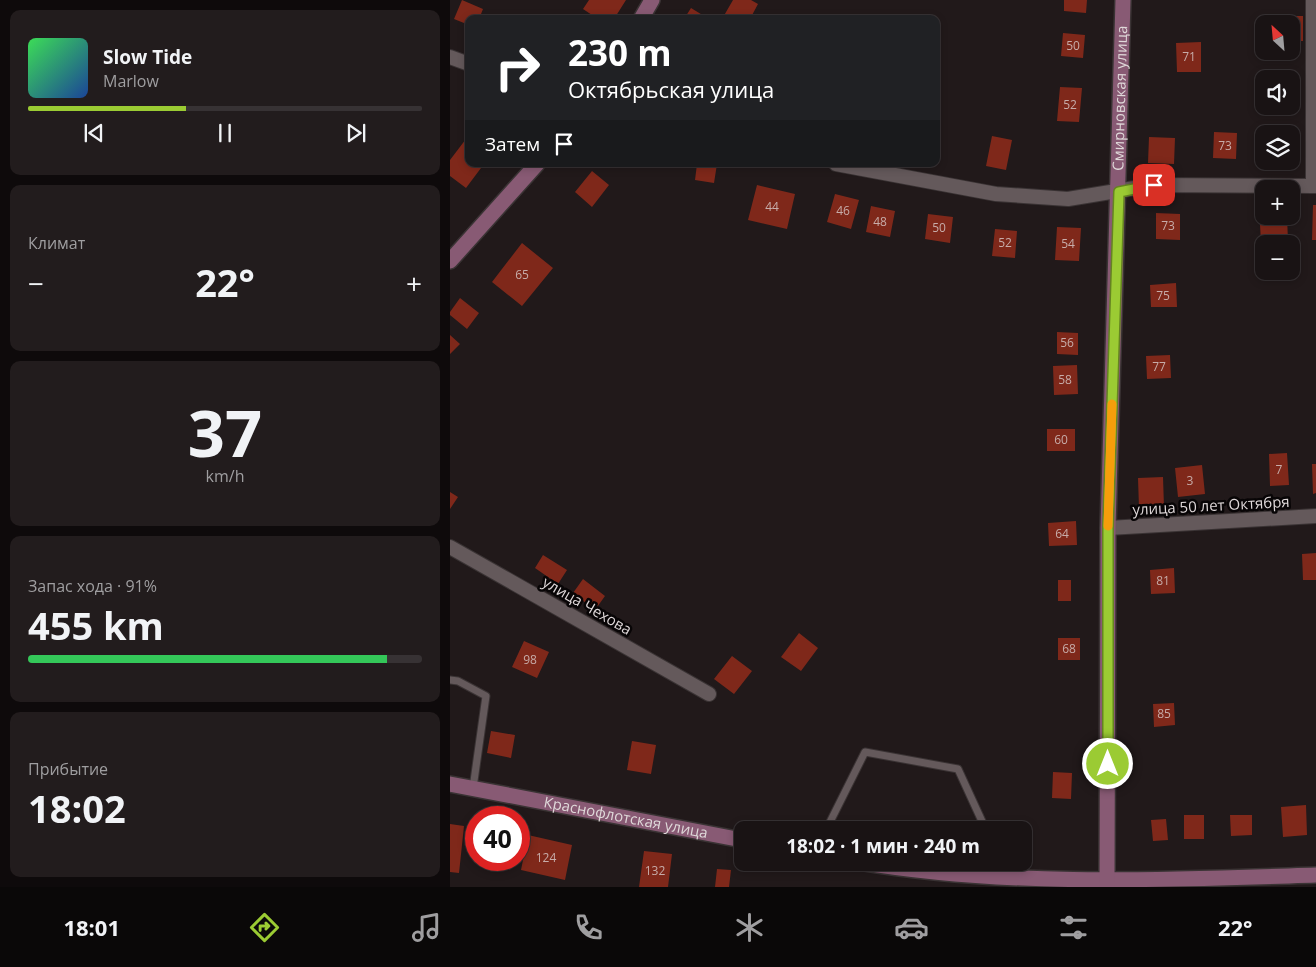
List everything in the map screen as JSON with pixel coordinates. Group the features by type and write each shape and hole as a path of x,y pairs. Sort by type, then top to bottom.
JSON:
{"street":[{"path":"643,15 652,0"},
{"name":"Смирновская улица","path":"1108,884 1108,528 1123,0"},
{"path":"852,167 996,194 1068,199 1154,185 1314,186 1313,0"},
{"path":"450,57 465,63"},
{"path":"450,261 534,167"},
{"name":"улица 50 лет Октября","path":"1108,528 1316,516"},
{"name":"улица Чехова","path":"450,547 709,694"},
{"name":"Краснофлотская улица","path":"450,784 734,838"},
{"path":"903,871 1003,880 1108,884 1316,875"}],"lane":[{"path":"450,680 458,681 486,696 473,788"},
{"path":"830,821 865,752 958,768 982,821"},
{"path":"1002,871 1003,880"}],"building":[{"path":"462,0 483,9 481,15 465,15 465,23 454,19"},
{"path":"589,0 626,0 617,15 592,15 583,9"},
{"path":"733,0 751,0 758,4 752,15 724,15"},
{"path":"1064,0 1087,0 1086,13 1064,11"},
{"path":"691,8 702,15 687,15"},
{"path":"1300,16 1303,16 1303,41 1300,41"},
{"path":"1063,33 1085,35 1083,58 1061,56"},
{"path":"1201,42 1201,72 1177,72 1176,43"},
{"path":"1060,87 1082,88 1079,122 1057,121"},
{"path":"1214,132 1237,133 1236,159 1213,158"},
{"path":"992,136 1012,140 1006,170 986,166"},
{"path":"1149,137 1175,138 1174,164 1148,163"},
{"path":"465,140 465,167 482,167 466,188 450,176 450,160"},
{"path":"697,167 717,167 714,183 695,180"},
{"path":"592,171 609,185 592,207 575,192"},
{"path":"757,185 795,194 787,229 748,220"},
{"path":"835,194 859,200 851,229 827,222"},
{"path":"1313,205 1316,205 1316,240 1312,240"},
{"path":"871,206 895,211 890,237 866,232"},
{"path":"1156,213 1180,214 1180,240 1156,239"},
{"path":"928,214 953,217 950,243 925,239"},
{"path":"1260,225 1287,225 1288,235 1261,235"},
{"path":"1057,227 1081,228 1079,261 1055,260"},
{"path":"995,229 1017,231 1015,258 992,256"},
{"path":"522,243 553,268 522,306 492,282"},
{"path":"1176,283 1177,307 1151,307 1150,285"},
{"path":"460,298 479,313 467,329 450,315 450,312"},
{"path":"1057,332 1078,333 1078,355 1057,354"},
{"path":"450,335 460,344 450,354"},
{"path":"1170,355 1171,378 1147,379 1146,356"},
{"path":"1077,365 1078,394 1054,395 1053,366"},
{"path":"1047,429 1075,429 1075,451 1047,451"},
{"path":"1287,453 1289,485 1270,486 1269,454"},
{"path":"1312,464 1316,464 1316,493 1313,494"},
{"path":"1202,465 1205,494 1178,497 1175,468"},
{"path":"1163,477 1164,507 1139,508 1138,478"},
{"path":"450,492 458,497 450,509"},
{"path":"1076,521 1077,545 1049,546 1048,523"},
{"path":"1316,553 1316,580 1303,580 1302,554"},
{"path":"543,555 567,570 558,584 535,568"},
{"path":"1174,568 1175,593 1151,594 1150,570"},
{"path":"583,579 605,596 595,610 573,593"},
{"path":"1058,580 1071,580 1071,601 1058,601"},
{"path":"799,633 818,648 801,671 781,657"},
{"path":"1058,638 1080,638 1080,660 1058,660"},
{"path":"524,641 549,652 537,678 512,667"},
{"path":"732,656 752,671 734,694 714,679"},
{"path":"1174,703 1175,725 1154,727 1153,704"},
{"path":"491,731 515,735 511,758 487,753"},
{"path":"632,741 656,745 651,774 627,770"},
{"path":"1053,772 1072,773 1071,799 1052,798"},
{"path":"1306,805 1307,835 1283,837 1281,807"},
{"path":"1184,815 1204,815 1204,839 1184,839"},
{"path":"1230,815 1252,815 1252,835 1231,836"},
{"path":"1166,819 1168,840 1153,841 1151,820"},
{"path":"450,824 464,826 459,873 450,872"},
{"path":"530,835 572,845 565,880 525,871 530,871"},
{"path":"644,851 672,854 668,887 639,887"},
{"path":"717,869 731,870 729,887 715,887"}],"slow traffic":[{"path":"1108,526 1112,404"}],"route":[{"path":"1108,764 1108,528 1119,192 1154,185"}]}
